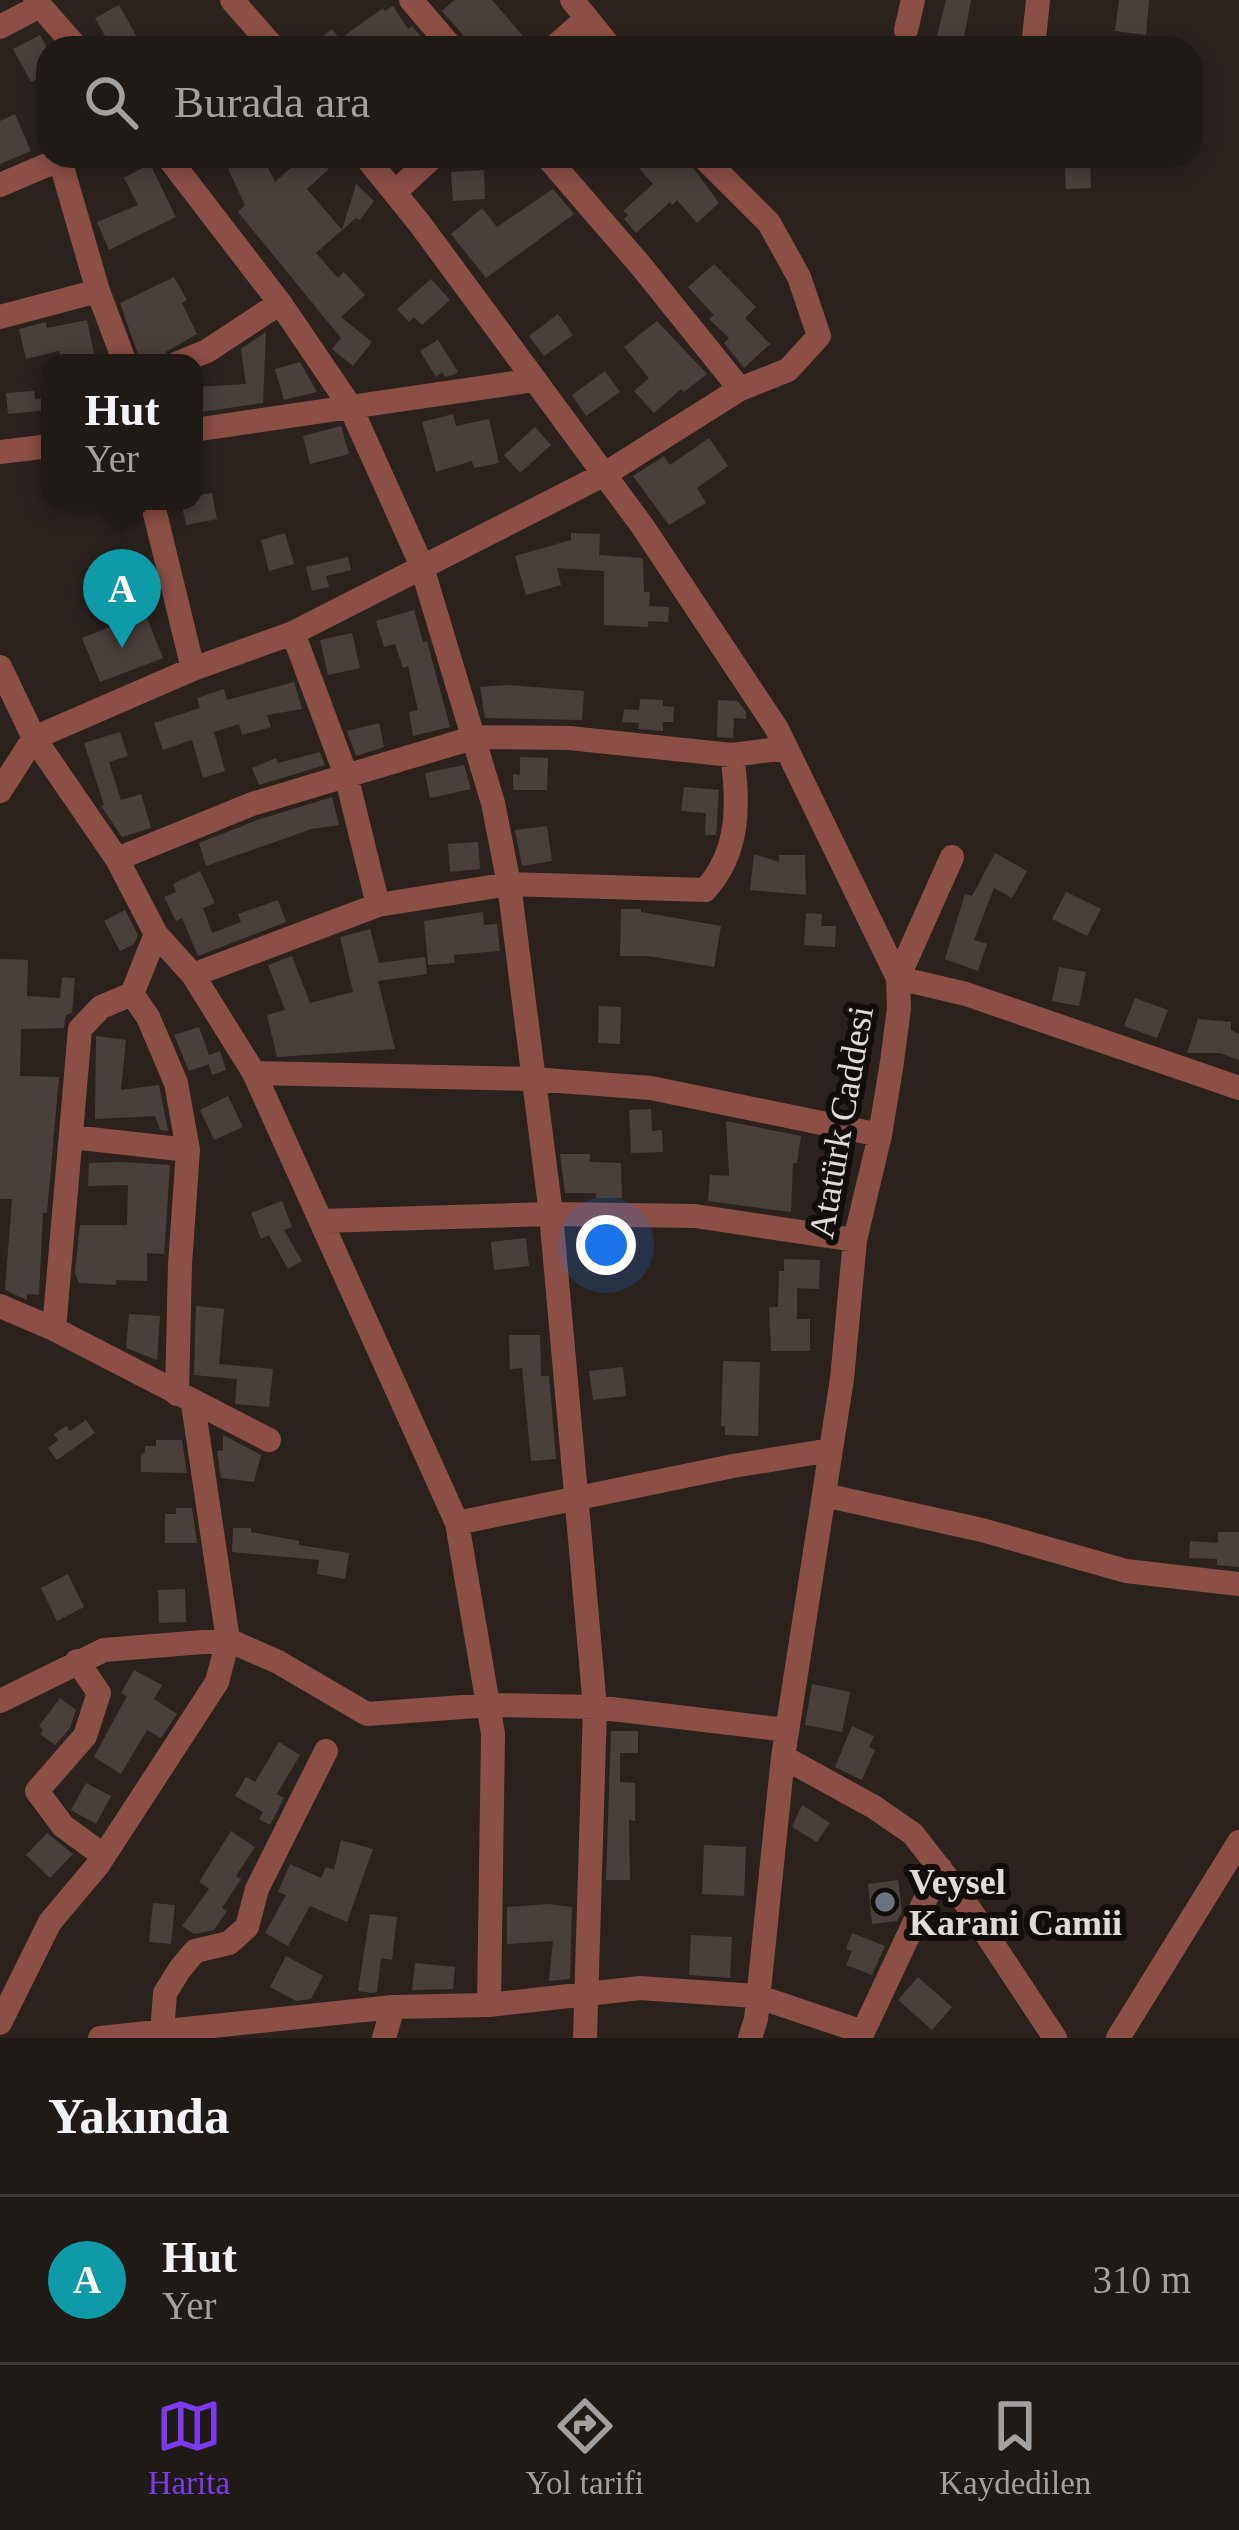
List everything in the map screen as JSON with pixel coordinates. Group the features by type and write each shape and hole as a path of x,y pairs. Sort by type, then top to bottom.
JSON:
{"street":[{"path":"232,0 264,36"},
{"path":"412,0 442,36"},
{"path":"906,30 913,0"},
{"path":"1035,36 1038,0"},
{"path":"0,28 38,3 67,36"},
{"path":"561,36 579,9 601,36"},
{"path":"0,185 40,168"},
{"path":"67,168 98,291 122,354"},
{"path":"176,168 280,303 350,406 421,564 476,737 508,884 551,1214 595,1707 585,2038"},
{"name":"Atatürk Caddesi","path":"375,168 644,526 786,748 898,978 899,1008 880,1135 855,1240 842,1379 783,1757 750,2038"},
{"path":"394,192 421,168"},
{"path":"556,168 740,389"},
{"path":"0,791 34,738 292,633 604,474 740,389 788,370 819,336 799,277 770,224 714,168"},
{"path":"0,317 98,291"},
{"path":"200,354 280,303"},
{"path":"203,429 535,380"},
{"path":"0,452 41,447"},
{"path":"154,510 194,669"},
{"path":"292,633 346,775 378,904"},
{"path":"0,667 34,738 117,860 156,934 193,975 254,1072 457,1522 491,1705 489,2005"},
{"path":"117,860 252,804 476,737 569,738 732,755 786,748"},
{"path":"193,975 378,904 508,884 705,890 730,849 738,802 732,755"},
{"path":"952,857 898,978 966,994 1239,1088"},
{"path":"54,1329 80,1029 101,1007 132,994 156,934"},
{"path":"0,2023 50,1922 104,1856 217,1682 228,1640 185,1399 188,1150 176,1083 148,1017 132,994"},
{"path":"254,1072 533,1079 651,1088 880,1135"},
{"path":"72,1137 188,1150"},
{"path":"321,1221 551,1214 695,1216 855,1240"},
{"path":"0,1306 269,1440"},
{"path":"457,1522 831,1450"},
{"path":"824,1496 982,1530 1126,1571 1239,1584"},
{"path":"0,1701 104,1650 228,1640 278,1662 367,1714 491,1705 595,1707 787,1730"},
{"path":"77,1661 100,1693 85,1736 37,1791 63,1826 104,1856"},
{"path":"162,2033 165,1993 180,1969 195,1952 229,1943 247,1927 257,1889 326,1751"},
{"path":"783,1757 913,1834 1055,2038"},
{"path":"1118,2038 1239,1842"},
{"path":"100,2038 195,2033 392,2007 489,2005 640,1988 756,1996 862,2032 940,1868"},
{"path":"384,2038 392,2007"}],"building":[{"path":"454,0 492,0 523,36 464,36 442,11"},
{"path":"946,0 971,0 964,36 937,36"},
{"path":"1119,0 1149,0 1146,35 1115,31"},
{"path":"119,5 136,36 105,36 95,18"},
{"path":"393,6 408,29 412,26 420,36 344,36 383,8"},
{"path":"36,37 36,79 31,82 13,49"},
{"path":"15,114 31,151 0,164 0,121"},
{"path":"152,168 176,217 109,250 97,222 138,205 124,178"},
{"path":"268,168 275,182 291,168 328,168 307,189 342,230 356,184 374,201 360,220 356,218 316,253 338,278 344,272 365,295 341,317 372,342 353,366 332,349 341,338 238,212 245,205 228,169"},
{"path":"639,168 693,168 719,203 697,223 677,200 670,202 636,233 623,211 653,184"},
{"path":"1065,168 1090,168 1091,188 1066,189"},
{"path":"484,170 485,199 453,201 451,172"},
{"path":"553,189 574,214 486,278 451,234 482,208 497,227"},
{"path":"714,264 756,307 745,318 770,344 744,368 724,343 729,338 709,319 714,315 688,287"},
{"path":"174,277 197,334 165,354 138,354 120,303"},
{"path":"431,279 450,300 422,325 414,317 409,322 397,309"},
{"path":"558,314 573,335 544,356 529,336"},
{"path":"87,320 94,354 59,351 26,359 19,329 46,322 47,328"},
{"path":"657,321 707,374 654,413 634,391 649,378 624,347"},
{"path":"266,332 263,403 203,412 203,386 246,384 241,349"},
{"path":"438,340 458,372 453,375 445,377 442,372 436,377 420,351"},
{"path":"300,362 317,392 284,400 275,369"},
{"path":"605,371 620,392 586,416 572,395"},
{"path":"34,391 35,399 41,399 41,411 8,414 6,393"},
{"path":"453,414 456,426 489,419 499,463 474,468 472,461 436,472 422,422"},
{"path":"341,426 349,454 310,464 303,436"},
{"path":"535,427 551,445 520,473 504,455"},
{"path":"709,438 728,466 697,488 706,503 669,525 633,476 664,456 670,465"},
{"path":"212,493 217,519 186,525 183,510 203,510 203,494"},
{"path":"285,533 294,564 269,571 261,540"},
{"path":"571,533 600,534 599,555 643,558 649,606 669,607 668,622 648,621 648,627 604,625 604,571 557,568 561,585 526,595 515,556 571,540"},
{"path":"348,557 351,570 326,576 329,587 312,591 306,567"},
{"path":"414,610 450,727 413,736 409,712 418,710 408,666 403,668 395,644 384,647 376,621"},
{"path":"145,613 163,658 100,682 82,638"},
{"path":"352,633 360,668 328,675 320,640"},
{"path":"294,682 302,709 267,715 271,727 242,735 239,724 214,732 225,771 203,778 192,740 163,750 154,723 200,708 197,698 224,689 227,700"},
{"path":"480,687 584,691 582,720 485,718"},
{"path":"640,699 663,700 663,706 674,707 673,722 663,722 663,731 622,722 624,709 639,710"},
{"path":"718,700 738,701 746,712 746,719 734,718 733,738 717,737"},
{"path":"379,723 384,747 356,756 347,731"},
{"path":"120,732 128,756 109,762 121,800 141,794 151,828 122,837 101,806 84,743"},
{"path":"320,752 325,765 259,785 252,768 276,758 278,763"},
{"path":"520,757 548,758 547,790 513,790 513,774 520,775"},
{"path":"464,765 471,789 430,798 425,773"},
{"path":"684,787 719,790 716,835 705,835 706,813 681,811"},
{"path":"332,797 339,825 312,829 206,866 199,843"},
{"path":"547,826 552,861 522,866 515,830"},
{"path":"478,842 480,869 450,872 448,844"},
{"path":"995,853 1027,871 1012,898 994,888 974,940 987,944 978,971 945,959 965,894 972,896"},
{"path":"754,854 779,862 779,855 805,855 806,895 750,890"},
{"path":"200,871 215,903 203,908 212,933 241,922 238,914 278,900 286,922 198,956 182,918 176,921 164,897 176,892 173,884"},
{"path":"1066,892 1101,909 1087,936 1052,919"},
{"path":"621,909 721,926 714,967 620,956"},
{"path":"125,910 138,935 134,944 120,951 104,921"},
{"path":"483,912 484,925 497,924 500,951 454,955 455,963 428,965 424,921"},
{"path":"806,913 822,914 821,926 836,926 835,947 804,945"},
{"path":"370,929 379,963 425,957 427,974 378,981 395,1049 277,1057 267,1015 285,1010 268,965 292,956 310,1003 353,992 340,937"},
{"path":"0,959 28,960 27,996 60,998 62,977 75,978 72,1013 66,1015 64,1028 21,1029 20,1076 59,1077 39,1295 27,1294 27,1300 5,1290 12,1199 0,1199"},
{"path":"1059,967 1086,972 1079,1006 1052,1001"},
{"path":"1135,998 1168,1010 1157,1038 1124,1026"},
{"path":"599,1006 621,1007 620,1044 598,1043"},
{"path":"1198,1019 1231,1022 1231,1030 1239,1034 1239,1060 1220,1053 1187,1053"},
{"path":"199,1027 209,1055 220,1051 226,1070 212,1075 209,1064 189,1071 174,1035"},
{"path":"96,1036 126,1040 121,1090 159,1085 168,1131 160,1130 155,1116 95,1119"},
{"path":"228,1096 243,1127 214,1140 200,1110"},
{"path":"651,1109 652,1131 662,1130 663,1152 631,1153 629,1110"},
{"path":"726,1121 801,1136 797,1163 793,1163 791,1212 708,1201 710,1175 729,1176"},
{"path":"560,1154 590,1154 590,1162 621,1163 622,1198 565,1193"},
{"path":"89,1163 170,1165 164,1254 147,1253 147,1281 79,1283 75,1273 80,1225 127,1225 128,1185 88,1186"},
{"path":"282,1201 292,1227 284,1230 302,1261 288,1269 269,1235 261,1239 251,1213"},
{"path":"526,1238 529,1266 494,1270 491,1242"},
{"path":"784,1259 820,1260 819,1289 797,1288 797,1319 810,1319 810,1351 771,1351 769,1307 778,1307"},
{"path":"196,1306 224,1309 219,1364 273,1369 269,1407 235,1404 237,1379 194,1375"},
{"path":"129,1314 160,1316 157,1360 126,1348"},
{"path":"509,1335 540,1335 541,1376 549,1376 556,1459 531,1461 522,1368 510,1369"},
{"path":"723,1361 760,1362 758,1436 725,1435 725,1426 721,1426"},
{"path":"623,1367 626,1396 593,1400 589,1371"},
{"path":"86,1420 95,1433 57,1460 48,1448 58,1440 54,1434 66,1426 70,1431"},
{"path":"223,1435 261,1455 254,1482 221,1478 217,1451 223,1450"},
{"path":"156,1440 182,1440 187,1473 141,1472 141,1454 145,1446 156,1446"},
{"path":"176,1508 192,1508 197,1543 165,1543 165,1514 176,1514"},
{"path":"233,1528 251,1528 251,1532 299,1541 299,1545 349,1553 345,1579 317,1574 319,1560 232,1552"},
{"path":"1218,1532 1239,1532 1239,1567 1217,1565 1217,1559 1189,1558 1190,1541 1218,1543"},
{"path":"68,1574 84,1607 57,1621 41,1588"},
{"path":"185,1589 186,1622 159,1623 158,1590"},
{"path":"134,1670 162,1685 154,1699 177,1714 161,1738 147,1730 121,1774 94,1757 127,1696 121,1693"},
{"path":"812,1684 850,1692 842,1732 805,1725"},
{"path":"60,1698 76,1710 70,1728 55,1745 40,1734 39,1726"},
{"path":"852,1726 874,1736 869,1747 875,1750 862,1780 835,1767"},
{"path":"611,1731 638,1731 638,1753 620,1753 620,1782 635,1783 635,1821 629,1820 630,1880 606,1880"},
{"path":"279,1742 300,1755 277,1794 284,1798 270,1825 259,1819 263,1812 235,1796 246,1777 255,1782"},
{"path":"86,1783 111,1796 96,1824 71,1810"},
{"path":"802,1805 830,1823 817,1842 792,1827"},
{"path":"231,1831 255,1847 236,1876 241,1879 214,1930 194,1934 182,1926 209,1889 199,1882"},
{"path":"47,1833 73,1854 50,1878 26,1855"},
{"path":"341,1840 373,1849 347,1922 310,1906 288,1946 265,1933 286,1895 278,1892 290,1864 321,1878 326,1867 334,1870"},
{"path":"704,1845 746,1847 744,1896 702,1894"},
{"name":"Veysel Karani Camii","path":"898,1880 902,1911 897,1921 872,1924 868,1884"},
{"path":"153,1903 175,1905 171,1944 149,1942"},
{"path":"507,1907 572,1907 570,1979 549,1981 553,1941 507,1944"},
{"path":"370,1914 397,1917 392,1960 381,1958 377,1992 371,1993 358,1991"},
{"path":"852,1933 885,1946 872,1975 846,1965"},
{"path":"691,1935 732,1937 730,1978 689,1975"},
{"path":"286,1956 323,1976 311,1999 296,2001 270,1987"},
{"path":"415,1963 455,1967 453,1989 412,1990"},
{"path":"918,1977 952,2007 932,2030 898,2000"}],"place":[{"name":"Hut","path":"122,648"},
{"name":"Veysel Karani Camii","path":"885,1902"}]}
